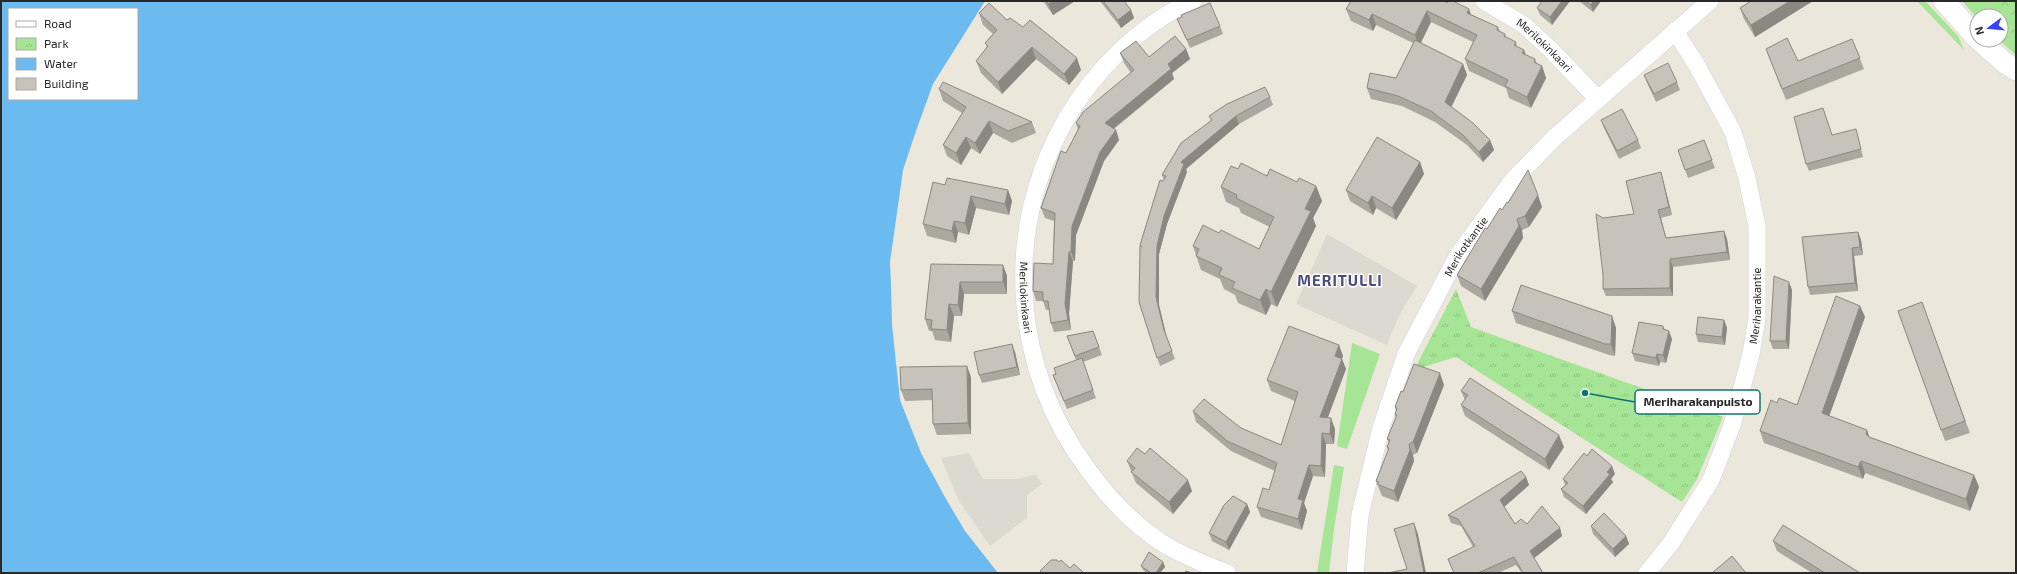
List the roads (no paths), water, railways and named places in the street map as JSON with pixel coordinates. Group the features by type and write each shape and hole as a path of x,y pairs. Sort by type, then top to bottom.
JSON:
{"street":[{"name":"Merilokinkaari","path":"1193,1 1152,25 1120,52 1078,100 1053,143 1040,174 1031,213 1025,247 1024,302 1028,338 1039,379 1052,410 1077,455 1106,494 1135,521 1167,546 1227,573"},
{"name":"Merilokinkaari","path":"1484,1 1524,25 1552,50 1597,98"},
{"name":"Merikotkantie","path":"1355,573 1360,515 1381,428 1406,354 1458,255 1512,180 1597,98 1710,1"},
{"path":"1944,1 1969,29"},
{"name":"Meriharakantie","path":"1647,573 1671,543 1711,480 1732,425 1751,354 1757,318 1757,226 1747,178 1733,132 1696,64 1675,31"},
{"path":"1988,48 2005,63 2016,70"}],"water":[{"path":"1,1 985,1 933,84 903,170 890,262 892,325 900,400 921,453 946,499 965,531 998,573 1,573"}],"place":[{"name":"Meriharakanpuisto","path":"1585,393"}],"district":[{"name":"MERITULLI","path":"1340,281"}]}
